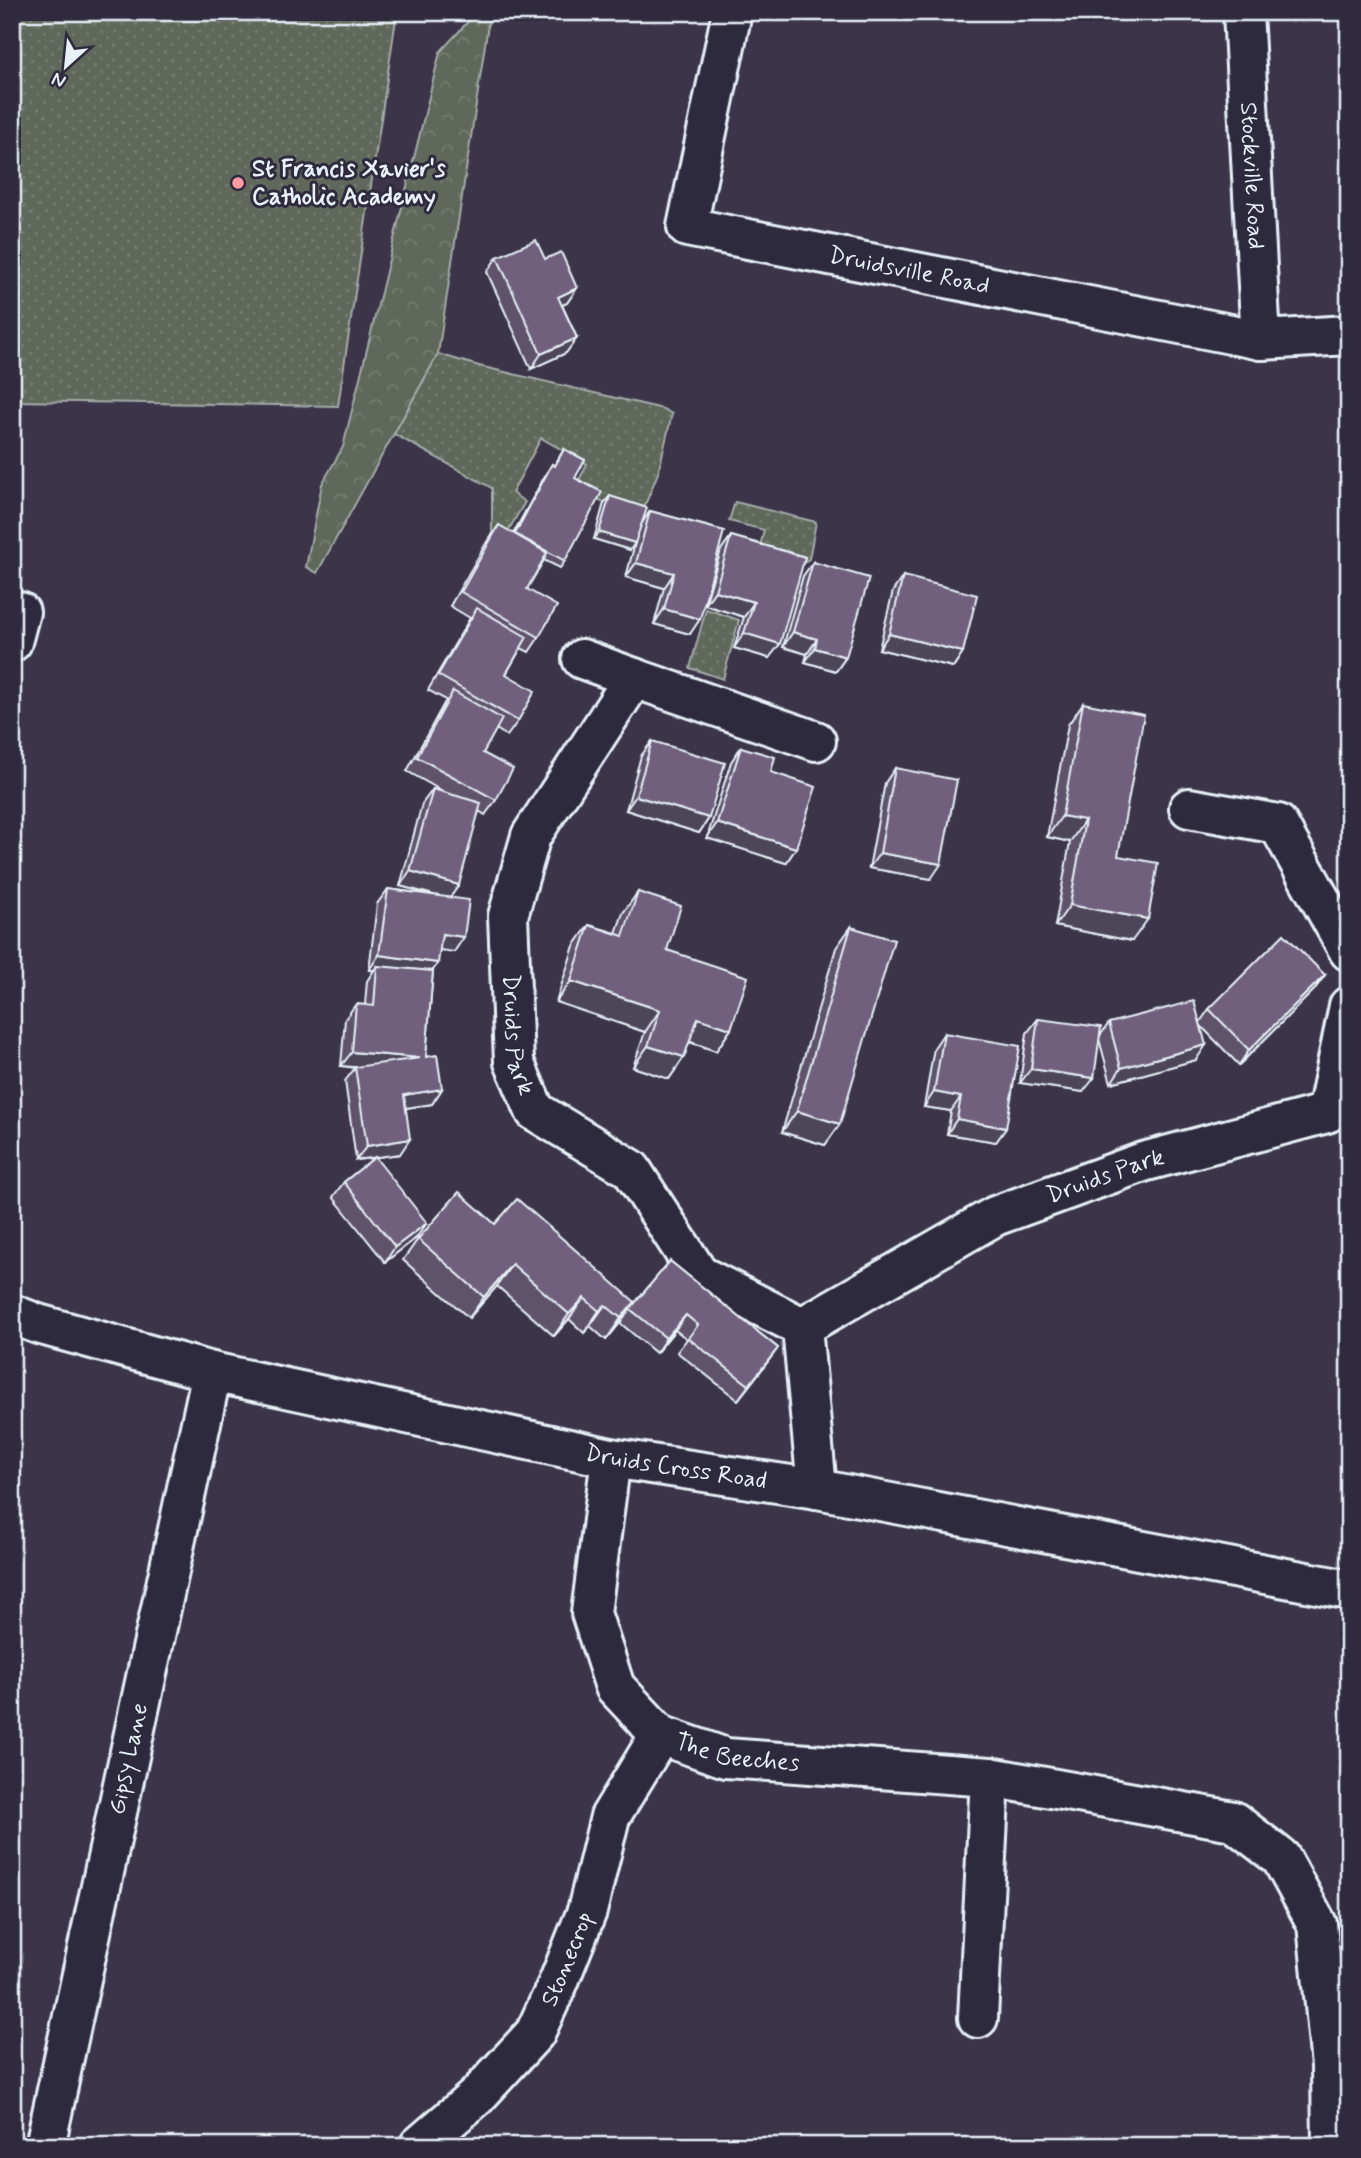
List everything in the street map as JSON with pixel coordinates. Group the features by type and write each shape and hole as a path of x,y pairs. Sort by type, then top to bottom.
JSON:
{"street":[{"name":"Druidsville Road","path":"732,12 687,227 1261,340 1349,335"},
{"name":"Stockville Road","path":"1243,12 1261,340"},
{"path":"582,659 816,741"},
{"name":"Druids Park","path":"634,678 531,836 508,916 514,1062 535,1111 631,1169 699,1275 802,1327 995,1216 1143,1163 1327,1113 1349,1006"},
{"path":"1189,808 1278,824 1349,951"},
{"name":"Druids Cross Road","path":"12,1314 38,1324 212,1372 611,1458 817,1489 1349,1590"},
{"path":"802,1327 817,1489"},
{"name":"Gipsy Lane","path":"45,2146 212,1372"},
{"name":"The Beeches","path":"611,1458 591,1613 615,1687 660,1735 726,1758 990,1777 1233,1821 1281,1858 1317,1924 1331,2066 1332,2146"},
{"name":"Stonecrop","path":"419,2146 477,2096 535,2033 587,1911 610,1817 660,1735"},
{"path":"978,2018 990,1777"}],"green space":[{"name":"St Francis Xavier's Catholic Academy","path":"12,12 397,12 338,406 12,401"},
{"path":"477,12 490,12 438,354 317,573 306,567 322,484 343,447 440,52"},
{"path":"438,354 663,409 672,414 658,473 641,515 606,504 577,484 587,464 541,438 512,493 525,502 502,541 492,535 492,488 394,434"},
{"path":"735,502 816,522 809,559 801,564 758,555 764,530 729,521"},
{"path":"706,609 739,620 723,679 690,668"}],"building":[{"path":"536,240 545,259 561,252 577,288 558,297 577,338 541,354 497,257"},
{"path":"564,449 585,460 575,478 602,492 565,561 515,534 552,464 555,466"},
{"path":"610,496 647,508 635,543 599,532"},
{"path":"650,511 724,531 700,619 664,609 674,573 636,563"},
{"path":"499,525 547,553 527,589 557,606 539,637 461,592"},
{"path":"731,536 805,557 780,644 744,633 754,602 715,591"},
{"path":"813,562 869,578 846,657 815,648 817,639 793,632"},
{"path":"903,576 977,595 963,652 889,634"},
{"path":"477,608 527,637 506,674 535,691 518,721 438,675"},
{"path":"453,691 502,719 483,753 513,769 496,800 417,757"},
{"path":"1083,703 1144,715 1118,856 1158,863 1148,919 1070,905 1085,820 1062,816"},
{"path":"652,741 725,763 709,818 636,796"},
{"path":"741,747 775,757 771,772 816,787 796,848 717,823"},
{"path":"895,768 957,780 941,864 880,853"},
{"path":"433,789 481,803 459,885 410,871"},
{"path":"388,889 469,900 464,937 442,934 438,963 379,955"},
{"path":"638,892 681,906 667,950 748,977 731,1029 698,1018 684,1057 648,1046 660,1010 571,981 589,925 623,936"},
{"path":"851,927 894,940 840,1124 797,1111"},
{"path":"1284,934 1325,975 1249,1050 1209,1009"},
{"path":"377,966 433,971 426,1057 437,1055 442,1089 404,1095 410,1139 367,1146 355,1067 420,1058 352,1052 356,1004 374,1006"},
{"path":"1194,1001 1206,1045 1121,1068 1109,1023"},
{"path":"1038,1019 1101,1027 1094,1078 1031,1069"},
{"path":"944,1033 1020,1046 1006,1128 957,1119 961,1097 934,1092"},
{"path":"375,1157 427,1223 395,1247 344,1182"},
{"path":"459,1192 495,1224 517,1199 635,1302 621,1318 605,1305 599,1311 584,1298 569,1314 512,1264 484,1297 418,1239"},
{"path":"670,1261 778,1348 749,1385 688,1338 698,1325 686,1315 666,1338 630,1309"}],"place":[{"name":"St Francis Xavier's Catholic Academy","path":"238,183"}]}
